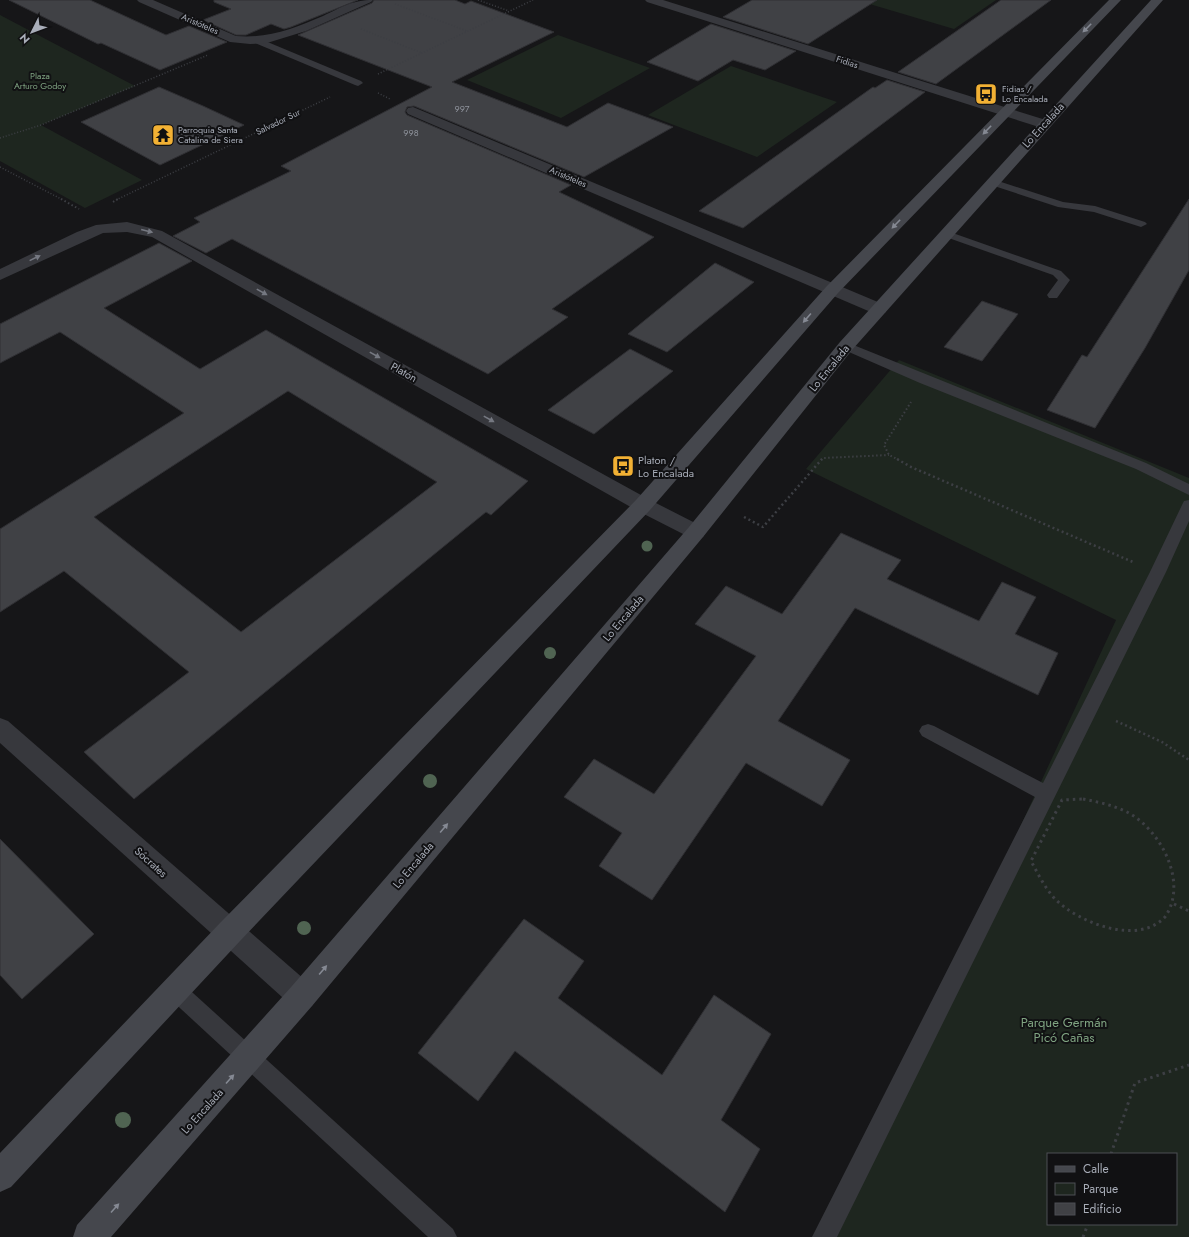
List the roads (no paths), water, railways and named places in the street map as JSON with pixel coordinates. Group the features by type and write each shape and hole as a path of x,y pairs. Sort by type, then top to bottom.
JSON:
{"street":[{"name":"Aristóteles","path":"143,0 242,41 258,41 284,35 367,0"},
{"name":"Fidias","path":"651,0 1044,124"},
{"name":"Lo Encalada","path":"0,1176 230,932 643,505 832,290 1004,112 1119,13 1157,0"},
{"name":"Lo Encalada","path":"89,1237 250,1057 302,996 696,532 846,346 1044,124 1119,13"},
{"name":"Aristóteles","path":"413,111 879,309"},
{"name":"Platón","path":"0,275 82,235 108,227 136,229 164,237 643,505 696,532"},
{"name":"Sócrates","path":"0,728 302,996"}],"lane":[{"name":"Aristóteles","path":"258,41 358,83"},
{"path":"992,182 1062,205 1094,209 1141,224"},
{"path":"946,234 1058,273 1064,280 1053,295"},
{"path":"846,346 925,380 1141,466 1189,490"},
{"path":"824,1237 1158,572 1189,505"},
{"path":"928,731 1046,794"},
{"path":"175,990 445,1237"}],"place":[{"name":"Fidias / Lo Encalada","path":"986,94"},
{"name":"Parroquia Santa Catalina de Siera","path":"163,135"},
{"name":"Platon / Lo Encalada","path":"623,466"}],"park label":[{"name":"Plaza Arturo Godoy","path":"40,82"},
{"name":"Parque Germán Picó Cañas","path":"1064,1030"}]}
